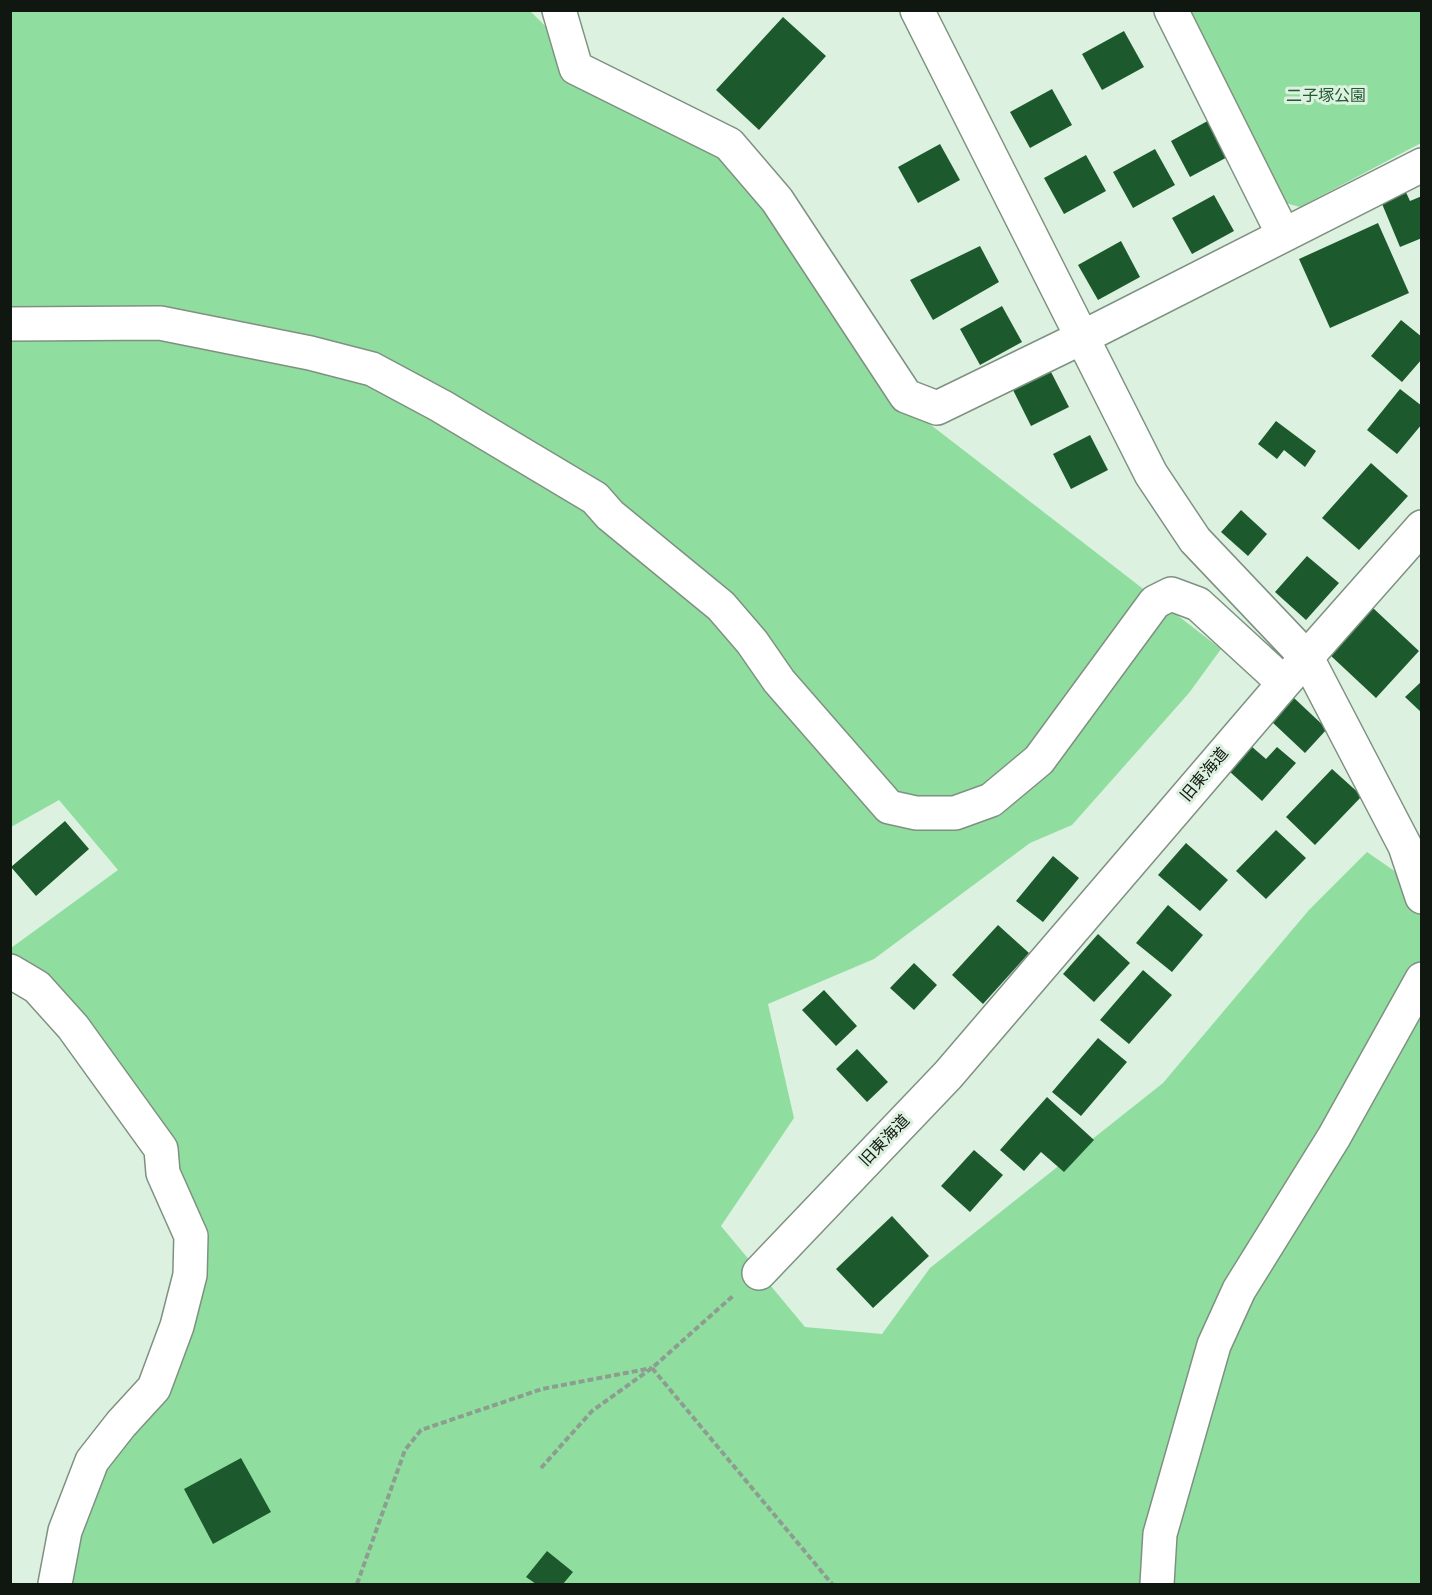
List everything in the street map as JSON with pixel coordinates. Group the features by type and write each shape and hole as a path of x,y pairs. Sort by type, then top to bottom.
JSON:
{"street":[{"path":"559,10 576,68 729,144 777,200 906,396 937,408 1081,338 1422,165"},
{"path":"917,10 1151,474 1195,540 1307,658 1405,846 1422,897"},
{"path":"1171,10 1283,234"},
{"path":"10,324 160,323 310,353 372,369 441,406 595,498 610,515 721,606 752,642 779,681 889,807 916,813 955,813 991,800 1039,760 1155,602 1171,594 1198,604 1284,683"},
{"path":"1307,658 1422,527"},
{"name":"旧東海道","path":"759,1273 948,1075 1307,658"},
{"path":"10,971 37,987 74,1027 161,1149 163,1173 191,1236 190,1275 177,1326 154,1388 120,1424 92,1461 65,1531 55,1584"},
{"path":"1157,1584 1160,1534 1214,1345 1239,1290 1334,1137 1422,979"}],"path":[{"path":"541,1468 592,1412 652,1368 759,1273"},
{"path":"357,1584 405,1450 421,1430 542,1389 652,1368"},
{"path":"652,1368 832,1584"}],"green space":[{"path":"11,11 530,11 598,78 756,175 896,398 1221,649 1189,693 1072,825 1030,843 874,959 768,1004 794,1118 721,1226 805,1327 882,1334 930,1268 1163,1083 1309,910 1367,852 1419,888 1421,897 1421,1584 61,1584 61,1550 190,1325 161,1149 11,980 11,948 118,870 59,800 11,827"},
{"name":"二子塚公園","path":"1188,11 1421,11 1421,143 1300,207 1282,202"}],"building":[{"path":"783,17 826,56 759,130 716,90"},
{"path":"1124,31 1144,67 1102,90 1082,54"},
{"path":"1052,89 1072,125 1030,148 1010,112"},
{"path":"1213,118 1233,154 1190,177 1171,141"},
{"path":"940,144 960,180 918,203 898,167"},
{"path":"1155,149 1175,185 1133,208 1113,172"},
{"path":"1086,155 1106,191 1064,214 1044,178"},
{"path":"1404,188 1410,201 1422,196 1422,238 1400,247 1380,199"},
{"path":"1214,195 1234,231 1192,254 1172,218"},
{"path":"1378,223 1409,293 1330,328 1299,259"},
{"path":"1121,241 1140,277 1098,300 1078,265"},
{"path":"980,246 999,282 933,320 910,280"},
{"path":"1002,306 1022,342 980,365 960,329"},
{"path":"1401,320 1422,337 1422,359 1402,382 1371,356"},
{"path":"1051,372 1069,407 1031,426 1013,390"},
{"path":"1400,389 1422,406 1422,424 1397,454 1367,430"},
{"path":"1276,421 1316,451 1305,467 1284,450 1277,459 1258,444"},
{"path":"1090,435 1108,470 1071,489 1053,454"},
{"path":"1371,463 1408,496 1359,550 1322,518"},
{"path":"1241,510 1267,534 1248,556 1221,532"},
{"path":"1307,556 1339,583 1306,620 1275,592"},
{"path":"1373,608 1419,651 1376,698 1330,655"},
{"path":"1422,681 1422,713 1405,697"},
{"path":"1293,697 1327,729 1305,753 1271,721"},
{"path":"1251,746 1266,759 1277,747 1296,763 1262,801 1229,771"},
{"path":"1332,769 1362,796 1315,845 1286,817"},
{"path":"65,821 89,849 36,896 11,867"},
{"path":"1276,830 1306,858 1266,899 1236,871"},
{"path":"1186,843 1228,880 1200,911 1158,875"},
{"path":"1053,856 1079,878 1043,922 1016,901"},
{"path":"1168,905 1203,935 1172,972 1136,943"},
{"path":"998,925 1029,953 983,1004 952,975"},
{"path":"1098,934 1130,963 1094,1002 1063,974"},
{"path":"914,963 937,985 914,1010 890,988"},
{"path":"1143,970 1172,995 1129,1044 1100,1020"},
{"path":"824,990 857,1026 836,1046 802,1010"},
{"path":"1098,1038 1127,1062 1081,1116 1052,1092"},
{"path":"857,1049 888,1082 867,1102 836,1069"},
{"path":"1047,1097 1094,1140 1064,1172 1041,1152 1024,1171 1000,1150"},
{"path":"974,1150 1003,1175 970,1212 941,1186"},
{"path":"892,1216 929,1256 873,1308 836,1269"},
{"path":"241,1458 271,1512 213,1544 184,1489"},
{"path":"547,1551 573,1572 563,1584 536,1584 526,1577"}]}
